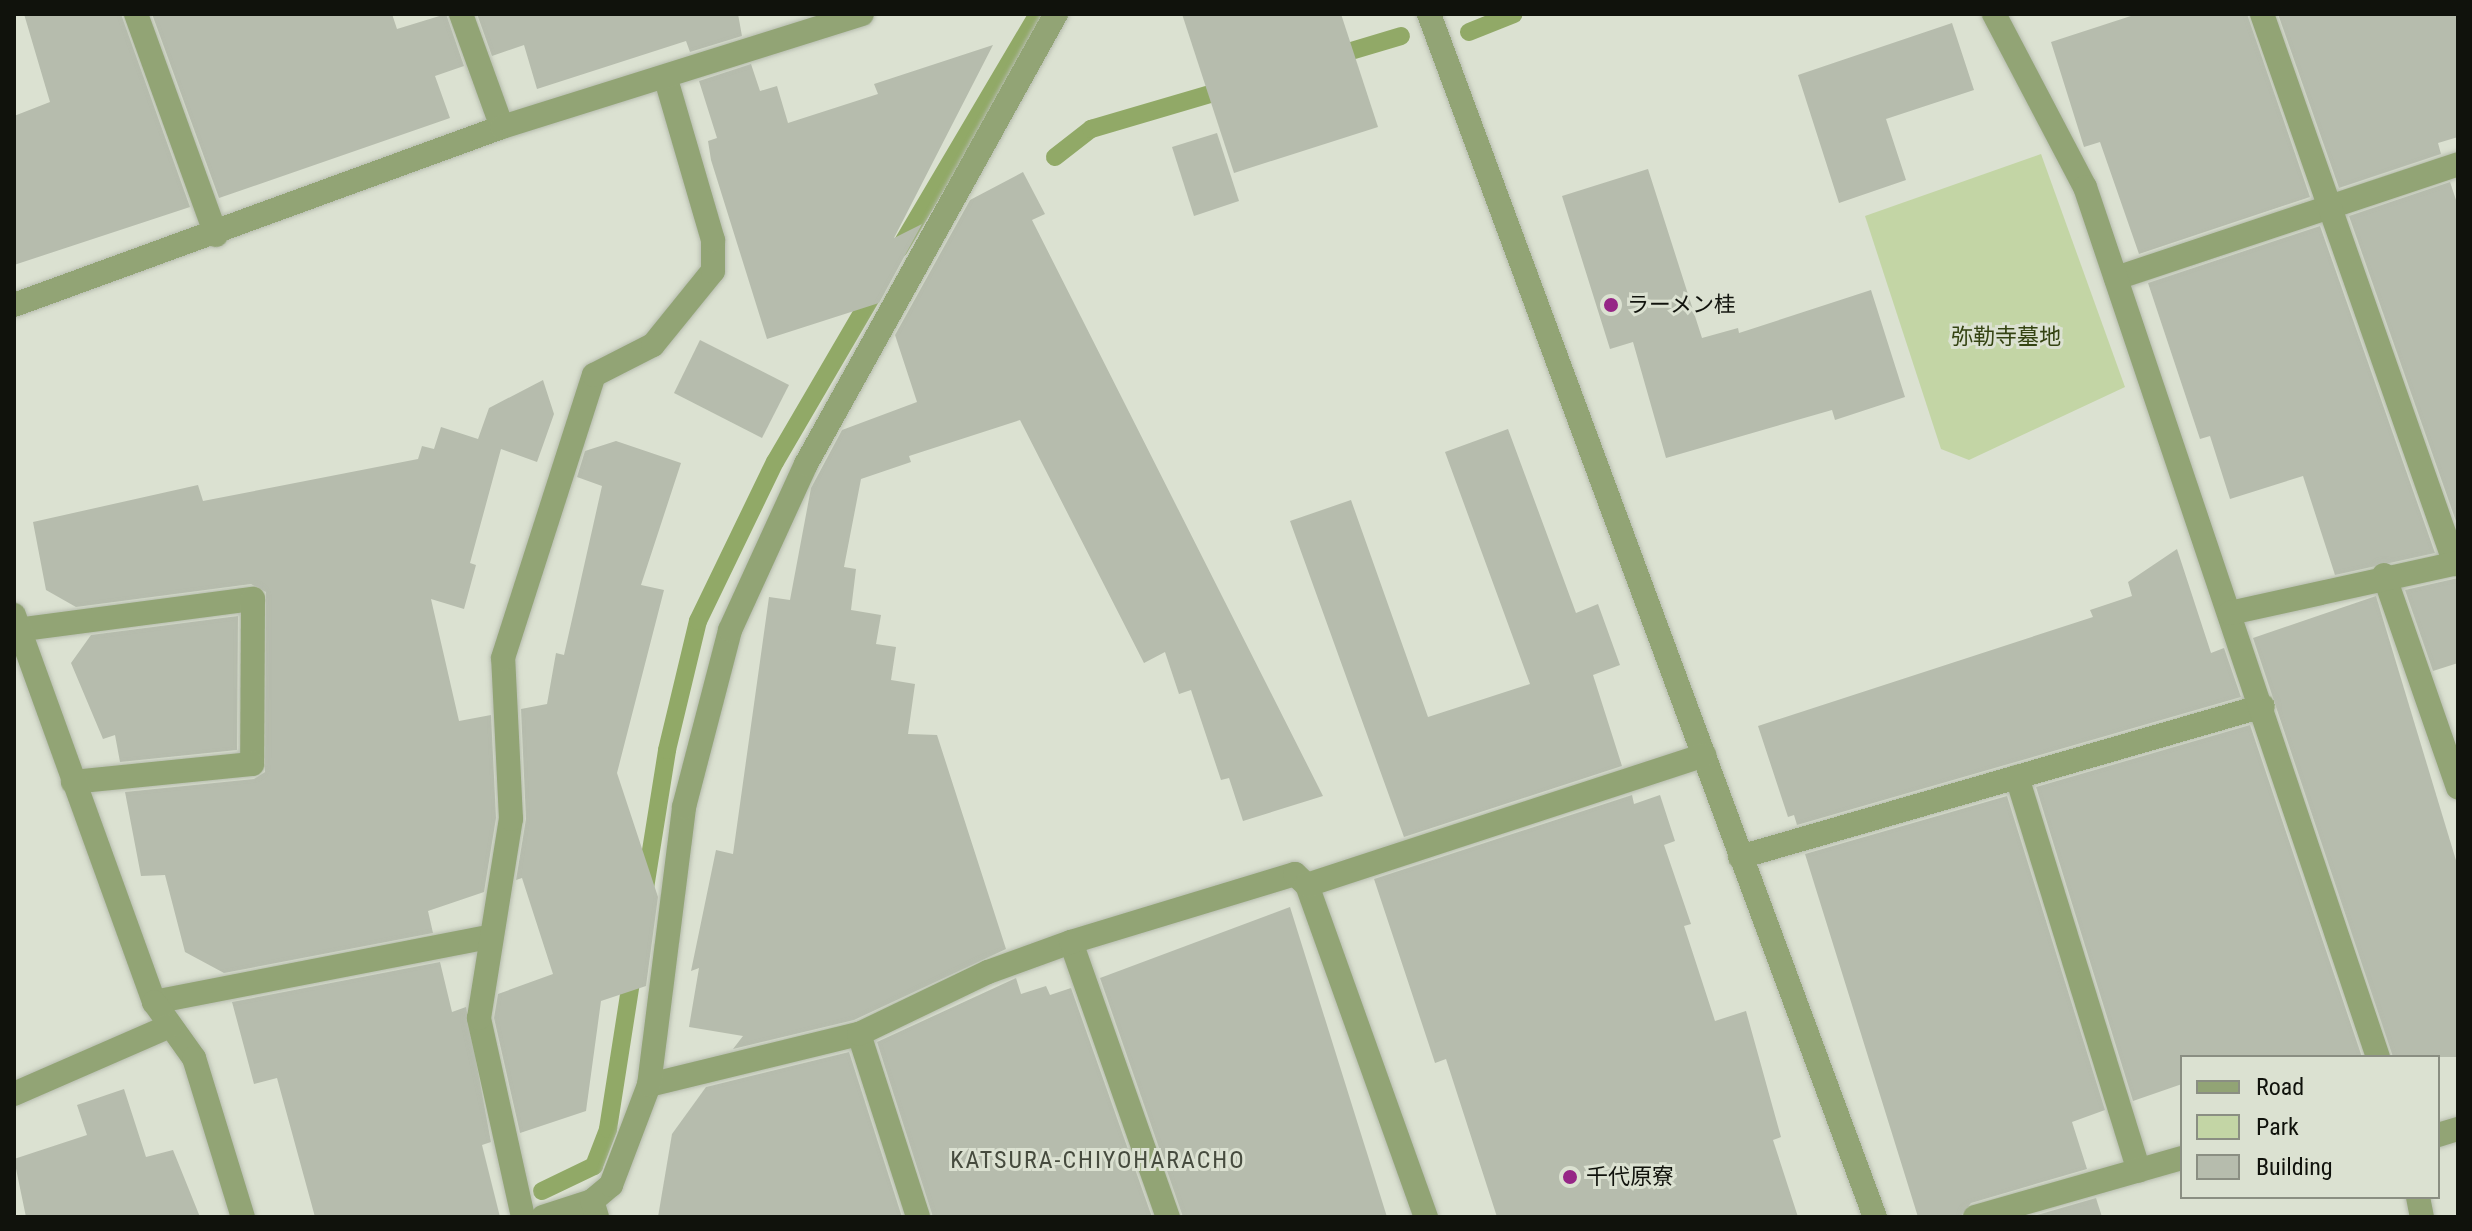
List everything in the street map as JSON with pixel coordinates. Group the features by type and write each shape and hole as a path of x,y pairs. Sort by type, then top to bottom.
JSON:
{"street":[{"path":"136,14 216,235"},
{"path":"461,14 502,127"},
{"path":"14,305 216,235 502,127 666,79 788,25 862,14"},
{"path":"543,1217 595,1209 611,1185 649,1085 684,807 730,630 806,464 1056,14"},
{"path":"1429,14 1875,1217"},
{"path":"1994,14 2085,187 2263,706 2377,1055"},
{"path":"2230,613 2384,575 2457,564 2333,207 2262,14"},
{"path":"523,1217 479,1018 489,937 511,819 503,658 594,375 653,345 713,271 713,240 666,79"},
{"path":"2116,278 2458,164"},
{"path":"2384,575 2458,788"},
{"path":"73,782 252,764 253,599 15,622 73,782 154,1002 194,1058 243,1217"},
{"path":"1740,857 2263,706"},
{"path":"1307,885 1704,755"},
{"path":"2017,777 2139,1170"},
{"path":"649,1085 859,1034 988,972 1071,942 1295,874 1307,885 1426,1217"},
{"path":"154,1002 489,937"},
{"path":"1071,942 1168,1217"},
{"path":"14,1094 170,1026"},
{"path":"859,1034 918,1217"},
{"path":"1975,1217 2180,1159"}],"green space":[{"name":"弥勒寺墓地","path":"2041,154 2125,387 1969,460 1941,449 1865,216"}],"building":[{"path":"24,14 121,14 190,207 14,265 14,116 50,102"},
{"path":"152,14 392,14 397,29 446,14 464,66 435,76 450,118 219,198"},
{"path":"477,14 738,14 742,36 690,52 686,41 537,89 524,45 492,56"},
{"path":"1182,14 1341,14 1378,127 1234,173"},
{"path":"2137,14 2247,14 2310,197 2139,254 2100,142 2084,147 2051,42"},
{"path":"2278,14 2458,14 2458,137 2438,143 2441,154 2339,188"},
{"path":"1952,23 1974,90 1886,119 1906,180 1839,203 1798,75"},
{"path":"993,45 894,238 922,224 879,303 767,339 711,160 708,141 717,138 699,81 751,64 760,91 777,86 788,123 878,94 874,84"},
{"path":"1217,133 1239,201 1194,216 1172,147"},
{"path":"1648,169 1702,338 1738,328 1739,333 1871,290 1905,397 1835,420 1832,410 1666,458 1633,342 1610,349 1562,196"},
{"path":"1023,172 1045,214 1032,220 1323,796 1243,821 1229,778 1221,780 1191,690 1179,694 1165,652 1144,663 1020,420 909,456 911,462 861,479 844,567 856,569 851,610 881,615 876,644 896,647 891,680 915,684 908,734 937,735 1006,949 854,1020 733,1049 743,1036 689,1027 699,968 691,971 716,850 733,854 769,597 790,600 811,488 842,430 917,402 895,335 970,200"},
{"path":"2450,182 2458,206 2458,527 2349,216"},
{"path":"2320,226 2435,553 2335,575 2303,476 2230,499 2210,436 2200,439 2148,283"},
{"path":"700,340 789,385 762,438 674,393"},
{"path":"543,380 554,414 537,462 501,449 470,563 476,565 464,609 431,599 459,721 491,715 496,818 484,892 428,911 433,933 224,973 185,952 165,875 141,876 125,792 254,779 265,772 266,592 251,584 76,607 46,590 33,522 198,485 203,501 418,459 422,446 434,449 441,427 478,439 489,408"},
{"path":"1508,429 1576,613 1598,604 1620,665 1593,675 1622,766 1404,837 1290,521 1351,500 1428,717 1530,684 1445,452"},
{"path":"616,441 681,463 641,585 664,590 617,773 658,897 646,986 601,1001 586,1111 520,1133 494,1018 498,994 553,974 522,878 516,880 526,819 521,709 547,704 556,653 564,655 602,486 577,477 585,451"},
{"path":"2177,549 2211,653 2224,648 2241,697 1797,825 1794,815 1788,817 1758,726 2093,617 2090,610 2132,596 2128,582"},
{"path":"2458,578 2458,663 2433,671 2405,590"},
{"path":"2376,596 2458,867 2458,1057 2392,1055 2253,638"},
{"path":"238,616 237,750 120,762 115,735 103,739 71,663 91,635"},
{"path":"2250,725 2361,1055 2180,1055 2180,1085 2133,1101 2036,787"},
{"path":"1632,795 1634,804 1660,795 1675,841 1664,845 1691,924 1684,926 1715,1021 1746,1011 1781,1137 1773,1140 1798,1217 1497,1217 1446,1059 1435,1063 1374,879"},
{"path":"2007,796 2105,1110 2072,1122 2087,1169 1971,1203 1960,1217 1918,1217 1805,854"},
{"path":"1290,907 1387,1217 1183,1217 1100,978"},
{"path":"440,962 452,1012 466,1007 491,1142 482,1145 500,1217 315,1217 277,1078 254,1084 232,1002"},
{"path":"1016,978 1021,994 1046,986 1050,995 1071,988 1152,1217 933,1217 877,1042"},
{"path":"849,1052 902,1217 658,1217 672,1134 706,1087"},
{"path":"124,1089 146,1157 173,1150 200,1217 26,1217 14,1159 87,1135 77,1105"},
{"path":"2096,1198 2102,1217 2030,1217"}],"waterway":[{"path":"899,249 1038,14"},
{"path":"1469,32 1514,14"},
{"path":"1331,57 1401,36"},
{"path":"1055,157 1091,129 1230,88"},
{"path":"645,888 667,750 698,621 775,462 876,289"},
{"path":"542,1191 594,1166 608,1129 633,969"}],"place":[{"name":"ラーメン桂","path":"1611,305"},
{"name":"千代原寮","path":"1570,1177"}],"district":[{"name":"KATSURA-CHIYOHARACHO","path":"1098,1161"}]}
